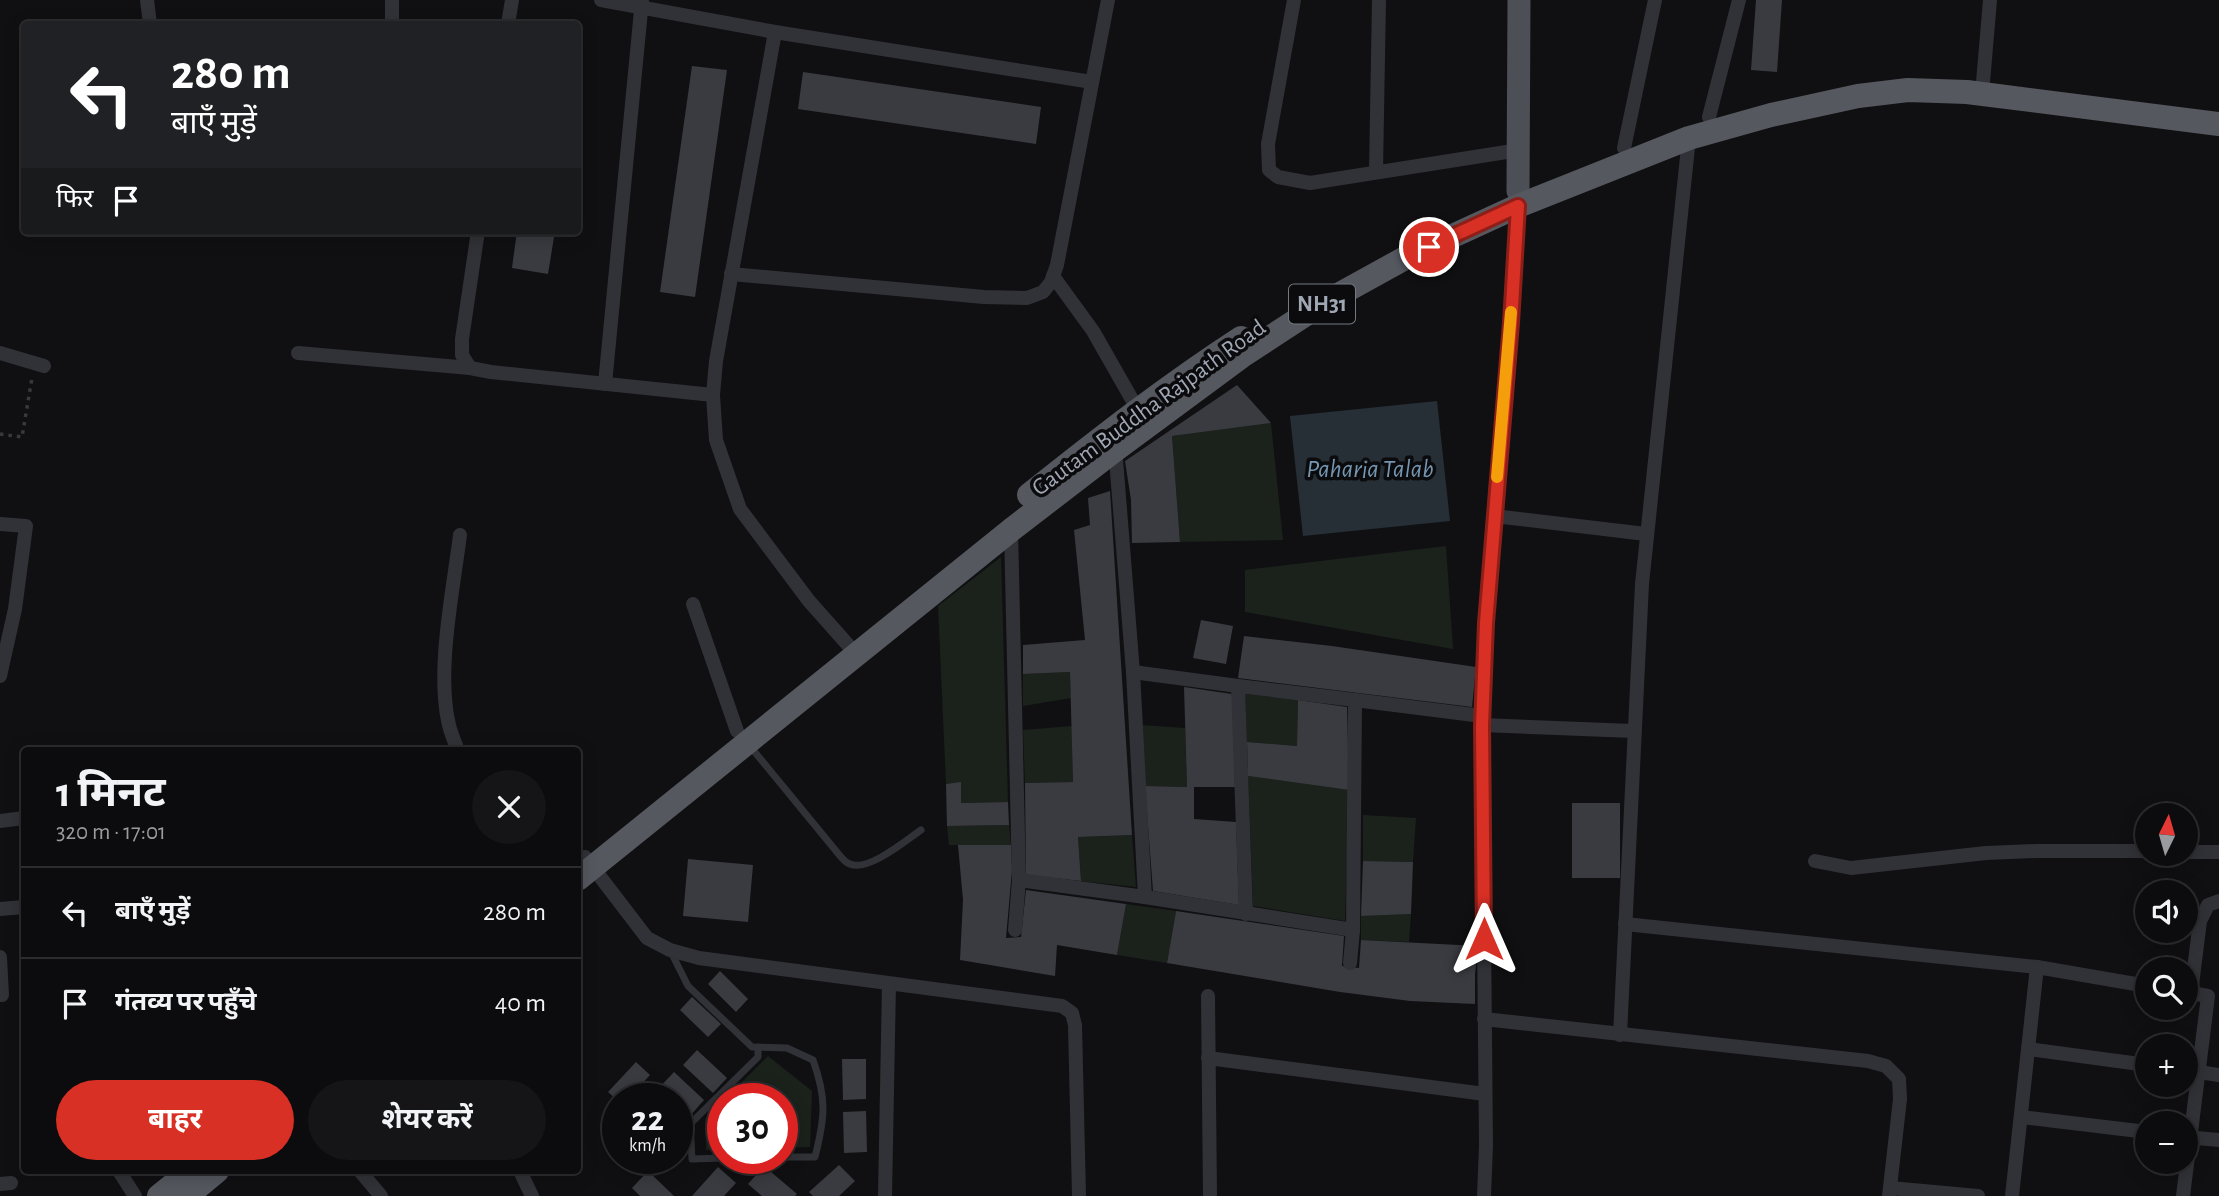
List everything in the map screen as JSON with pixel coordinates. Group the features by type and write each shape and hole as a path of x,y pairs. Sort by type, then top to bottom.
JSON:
{"highway":[{"name":"Gautam Buddha Rajpath Road","path":"583,866 1114,439 1138,410 1233,343 1344,274 1460,216 1518,199 1624,148 1710,117 1788,95 1853,82 1907,77 1983,87 2219,109"},
{"name":"NH31","path":"852,650 1011,530 1114,439 1320,305 1518,199 1689,138 1771,115 1858,96 1908,90 1983,87 2219,124"},
{"path":"159,1196 186,1174"},
{"path":"187,1196 213,1174"}],"main road":[{"path":"1518,199 1519,0"}],"street":[{"path":"147,0 150,21"},
{"path":"392,0 392,21"},
{"path":"508,21 512,0"},
{"path":"601,0 642,4 775,32 1092,82"},
{"path":"731,274 984,297 1027,298 1043,292 1057,265 1108,0"},
{"path":"1294,0 1268,144 1269,170 1278,177 1310,183 1519,150"},
{"path":"1376,172 1379,0"},
{"path":"1624,148 1655,0"},
{"path":"1710,117 1738,0"},
{"path":"1983,87 1990,0"},
{"path":"605,384 642,4"},
{"path":"775,32 716,361 713,395 716,440 740,509 809,601 852,650"},
{"path":"1620,1035 1633,730 1646,534 1689,138"},
{"path":"1484,1196 1482,720 1486,623 1510,335 1518,199"},
{"path":"470,368 462,355 462,339 477,235"},
{"path":"1053,276 1093,331 1138,410"},
{"path":"0,353 44,366"},
{"path":"298,354 470,368 713,395"},
{"path":"1114,439 1133,672 1144,897"},
{"path":"1494,516 1646,534"},
{"path":"0,524 26,526 15,608 0,676"},
{"path":"1011,530 1019,880 1015,930"},
{"path":"457,747 449,724 445,684 460,535"},
{"path":"693,604 742,737"},
{"path":"0,607 15,608"},
{"path":"1133,672 1355,700 1482,720 1633,730"},
{"path":"1238,686 1246,914"},
{"path":"1350,962 1353,930 1355,700"},
{"path":"0,821 21,818"},
{"path":"1815,861 1851,868 2036,850 2135,852"},
{"path":"2198,852 2219,852"},
{"path":"583,866 647,938 670,950 699,958 1062,1006 1072,1013 1075,1025 1079,1196"},
{"path":"1019,880 1353,930"},
{"path":"2194,957 2200,921 2208,905 2219,901"},
{"path":"0,909 21,907"},
{"path":"1625,924 2037,967 2135,984"},
{"path":"0,957 0,995"},
{"path":"2012,1196 2037,967"},
{"path":"885,1196 889,984"},
{"path":"1208,996 1210,1196"},
{"path":"2198,1050 2213,997"},
{"path":"1484,1019 1868,1061 1886,1066 1899,1079 1900,1099 1889,1192 1978,1196"},
{"path":"2028,1049 2135,1063"},
{"path":"1208,1058 1485,1094"},
{"path":"2198,1072 2219,1075"},
{"path":"2021,1117 2135,1131"},
{"path":"2198,1138 2219,1140"},
{"path":"121,1174 135,1196"},
{"path":"363,1174 381,1196"},
{"path":"521,1174 532,1196"},
{"path":"2183,1196 2185,1174"}],"lane":[{"path":"742,737 841,857 850,864 863,866 921,831"},
{"path":"670,950 688,986 752,1047 787,1048 813,1060 820,1080 825,1119 816,1157 798,1157"},
{"path":"732,1083 758,1057 758,1047"},
{"path":"707,1107 690,1124 692,1158 707,1158"}],"path":[{"path":"0,434 22,437 33,378 22,375"}],"shaded area":[{"path":"1271,423 1283,540 1180,542 1172,436"},
{"path":"1446,546 1453,649 1245,612 1245,570"},
{"path":"1001,557 1008,802 961,803 961,783 946,784 938,606"},
{"path":"1070,672 1071,698 1023,706 1023,674"},
{"path":"1245,694 1298,700 1297,746 1247,742"},
{"path":"1141,725 1185,728 1187,787 1145,786"},
{"path":"1072,726 1073,782 1025,783 1023,730"},
{"path":"1248,776 1349,790 1345,921 1253,906"},
{"path":"1363,815 1416,818 1413,862 1363,861"},
{"path":"1009,825 1011,845 949,845 947,826"},
{"path":"1132,835 1136,887 1081,881 1078,837"},
{"path":"1126,904 1176,911 1167,963 1117,955"},
{"path":"1411,914 1409,942 1361,940 1361,916"},
{"path":"768,1056 812,1091 810,1147 798,1147 798,1083 741,1083"},
{"path":"707,1117 706,1150 705,1119"}],"water":[{"name":"Paharia Talab","path":"1437,401 1450,521 1303,536 1290,416"}],"building":[{"path":"1756,0 1782,0 1777,72 1751,70"},
{"path":"692,66 727,70 695,297 660,292"},
{"path":"803,72 1041,107 1036,144 798,109"},
{"path":"516,235 554,235 548,274 512,268"},
{"path":"1237,385 1271,423 1172,436 1180,542 1132,543 1131,500 1125,461"},
{"path":"1110,491 1132,835 1078,837 1081,881 1026,875 1025,783 1073,782 1070,672 1023,674 1023,645 1085,640 1074,530 1090,525 1088,498"},
{"path":"1201,620 1233,626 1226,664 1193,658"},
{"path":"1244,636 1476,667 1472,707 1238,678"},
{"path":"1184,687 1232,694 1235,787 1194,787 1194,819 1236,822 1239,905 1153,891 1145,786 1187,787"},
{"path":"1298,700 1347,707 1349,790 1248,776 1247,742 1297,746"},
{"path":"961,782 961,803 1008,802 1009,825 947,826 946,784"},
{"path":"1572,803 1620,803 1620,878 1572,878"},
{"path":"958,845 1011,845 1012,870 1006,938 1021,937 1026,890 1126,904 1117,955 1057,945 1055,976 960,960 963,900"},
{"path":"688,859 753,865 748,922 683,916"},
{"path":"1363,861 1413,862 1411,914 1361,916"},
{"path":"1176,911 1344,936 1342,966 1359,968 1361,940 1478,946 1475,1004 1410,1001 1340,992 1167,963"},
{"path":"720,971 748,999 736,1012 708,984"},
{"path":"692,997 721,1024 708,1037 680,1010"},
{"path":"697,1050 727,1078 722,1083 707,1083 707,1087 683,1065"},
{"path":"842,1059 866,1059 866,1099 843,1100"},
{"path":"636,1062 650,1075 643,1083 616,1083"},
{"path":"674,1072 686,1083 664,1083"},
{"path":"693,1090 704,1100 693,1113"},
{"path":"866,1111 867,1152 844,1153 843,1112"},
{"path":"839,1165 855,1181 839,1196 813,1196 809,1192"},
{"path":"645,1174 651,1174 674,1196 640,1196 632,1188"},
{"path":"712,1174 726,1174 736,1183 724,1196 692,1196"},
{"path":"757,1174 773,1174 797,1194 762,1196 748,1184"}],"slow traffic":[{"path":"1497,477 1511,312"}],"route":[{"path":"1429,247 1518,206 1486,623 1482,725 1484,939"}]}
